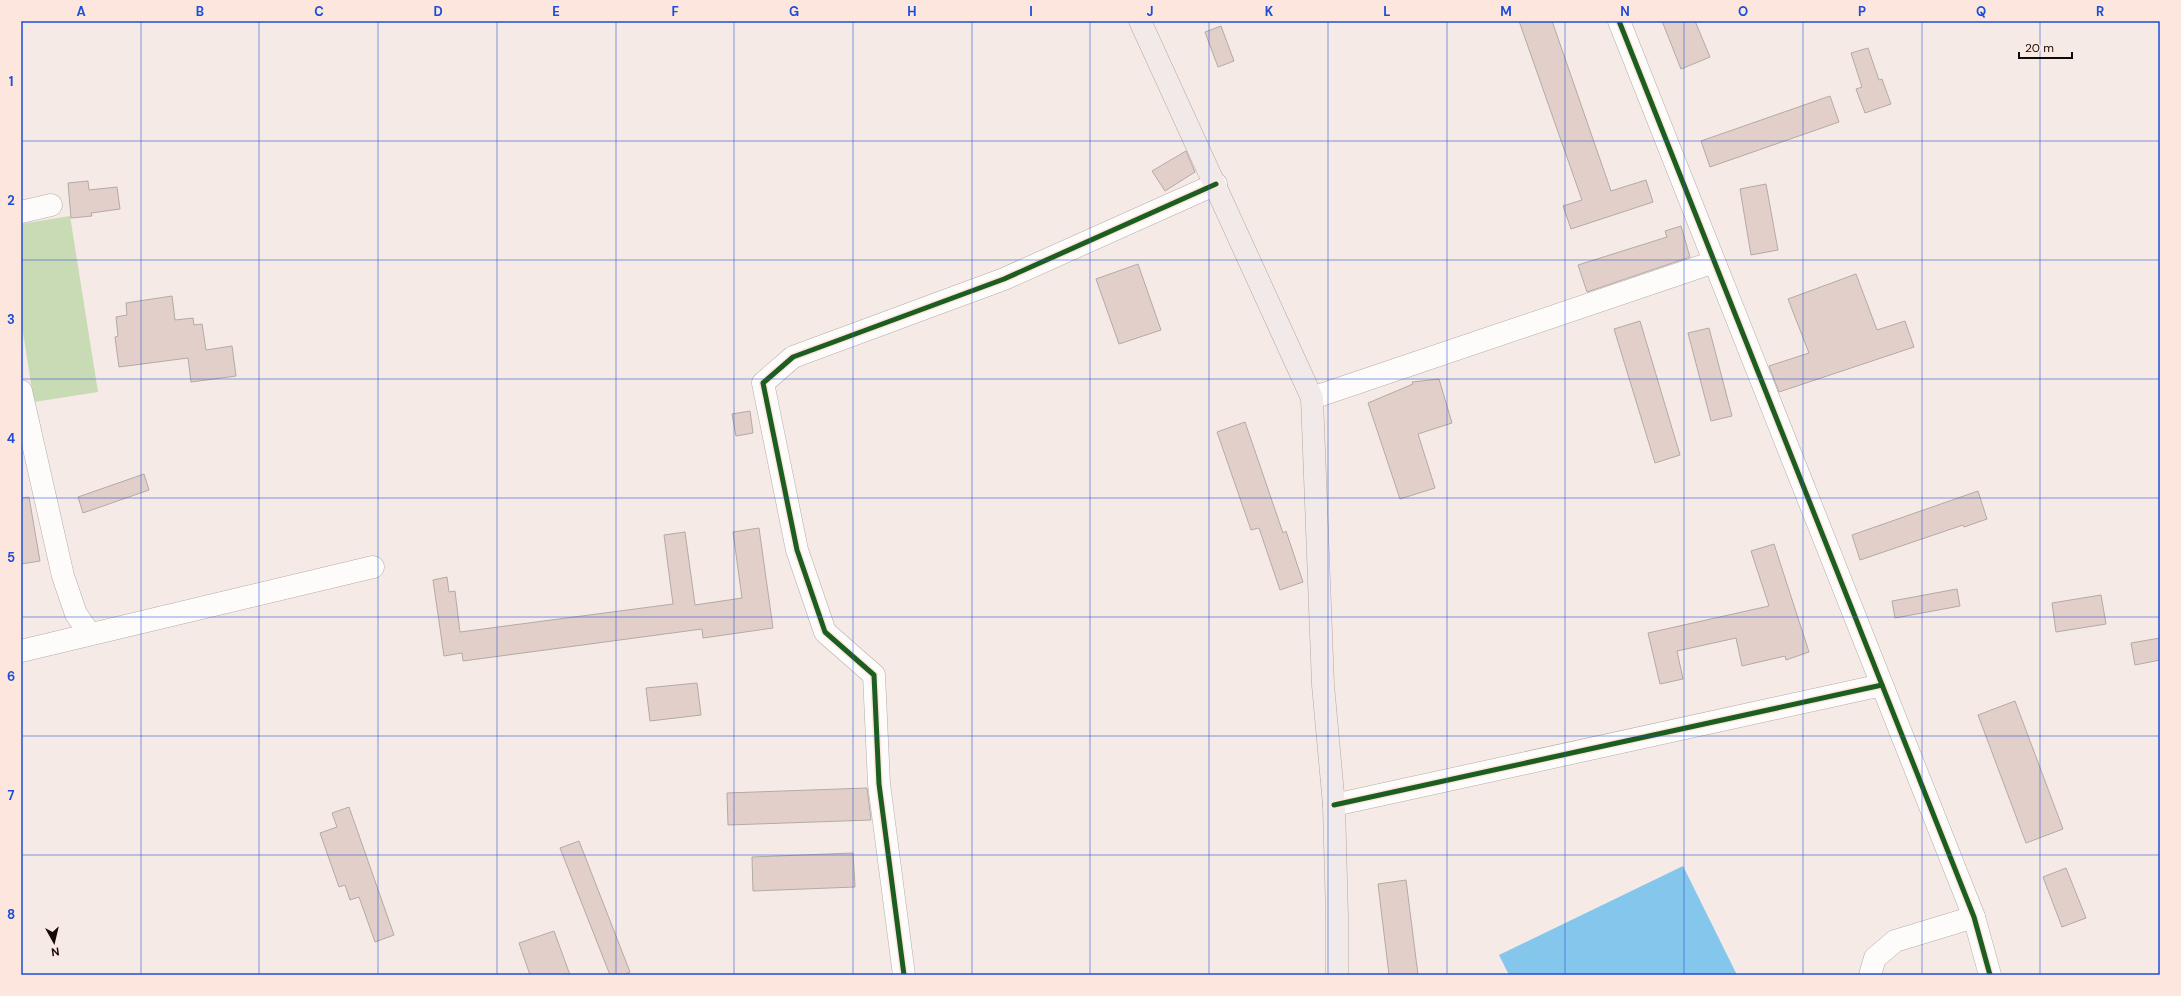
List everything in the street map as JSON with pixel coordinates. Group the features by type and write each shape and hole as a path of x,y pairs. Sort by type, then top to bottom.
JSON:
{"main road":[{"path":"1140,21 1216,184 1312,398 1323,685 1334,805 1338,917 1337,975"}],"street":[{"path":"1620,21 1714,262 1974,916 1990,975"},
{"path":"904,975 879,784 874,675 825,632 797,550 763,383 794,357 1004,279 1216,184"},
{"path":"21,212 51,205"},
{"path":"1312,398 1714,262"},
{"path":"21,391 63,576 76,614 90,634"},
{"path":"21,651 373,567"},
{"path":"1334,805 1882,685"},
{"path":"1870,975 1875,958 1895,941 1974,916"}],"green space":[{"path":"70,216 98,392 34,402 21,320 21,224"}],"water":[{"path":"1683,866 1737,975 1509,975 1499,955"}],"building":[{"path":"1519,21 1552,21 1611,191 1646,180 1653,202 1571,229 1563,206 1582,200"},
{"path":"1662,21 1695,21 1710,57 1681,69"},
{"path":"1221,26 1234,61 1218,67 1205,32"},
{"path":"1868,48 1879,80 1882,79 1891,104 1865,113 1856,89 1862,87 1851,53"},
{"path":"1830,96 1839,122 1710,167 1701,141"},
{"path":"1186,151 1195,172 1165,191 1152,171"},
{"path":"88,181 89,190 117,187 120,209 91,213 92,216 71,218 68,183"},
{"path":"1766,184 1778,250 1751,255 1740,189"},
{"path":"1681,226 1690,257 1587,292 1578,265 1667,237 1665,231"},
{"path":"1138,264 1161,330 1119,344 1096,279"},
{"path":"1856,274 1877,330 1905,321 1914,347 1779,392 1769,366 1809,353 1788,299"},
{"path":"172,296 175,320 193,318 194,325 202,324 206,350 232,346 236,376 191,382 188,358 119,367 115,337 118,336 116,317 127,315 126,303"},
{"path":"1640,321 1680,455 1655,463 1614,329"},
{"path":"1709,328 1732,416 1711,421 1688,333"},
{"path":"1439,379 1452,423 1418,434 1435,488 1400,499 1368,403 1413,384 1412,382"},
{"path":"750,411 753,433 736,436 732,414"},
{"path":"1245,422 1283,533 1286,531 1303,582 1280,590 1259,528 1251,530 1217,432"},
{"path":"144,474 149,490 83,513 78,497"},
{"path":"1978,491 1987,519 1964,527 1963,525 1860,560 1852,535"},
{"path":"29,497 40,561 21,564 21,498"},
{"path":"759,528 773,628 703,638 702,629 463,661 462,653 444,656 433,580 447,577 449,592 455,591 460,632 673,604 664,535 685,532 695,605 742,598 733,532"},
{"path":"1774,544 1809,652 1786,660 1785,656 1742,666 1736,638 1677,651 1683,679 1660,684 1648,633 1769,606 1751,551"},
{"path":"1957,589 1960,606 1895,618 1892,601"},
{"path":"2101,595 2106,624 2056,632 2052,603"},
{"path":"2160,638 2160,660 2135,665 2131,643"},
{"path":"697,683 701,715 650,721 646,688"},
{"path":"2015,701 2063,829 2026,843 1978,715"},
{"path":"867,788 871,820 728,825 727,793"},
{"path":"349,807 394,935 375,942 359,897 350,900 345,885 339,887 320,833 337,827 332,813"},
{"path":"579,841 630,972 622,975 610,975 560,848"},
{"path":"853,853 855,887 753,891 752,857"},
{"path":"2066,868 2086,918 2062,927 2043,877"},
{"path":"1406,880 1418,975 1389,975 1378,884"},
{"path":"554,931 570,975 530,975 519,943"}],"cycle path":[{"path":"1619,21 1974,917 1990,975"},
{"path":"904,975 879,784 874,675 825,632 797,550 763,383 793,357 1004,279 1216,184"},
{"path":"1334,805 1882,685"}]}
